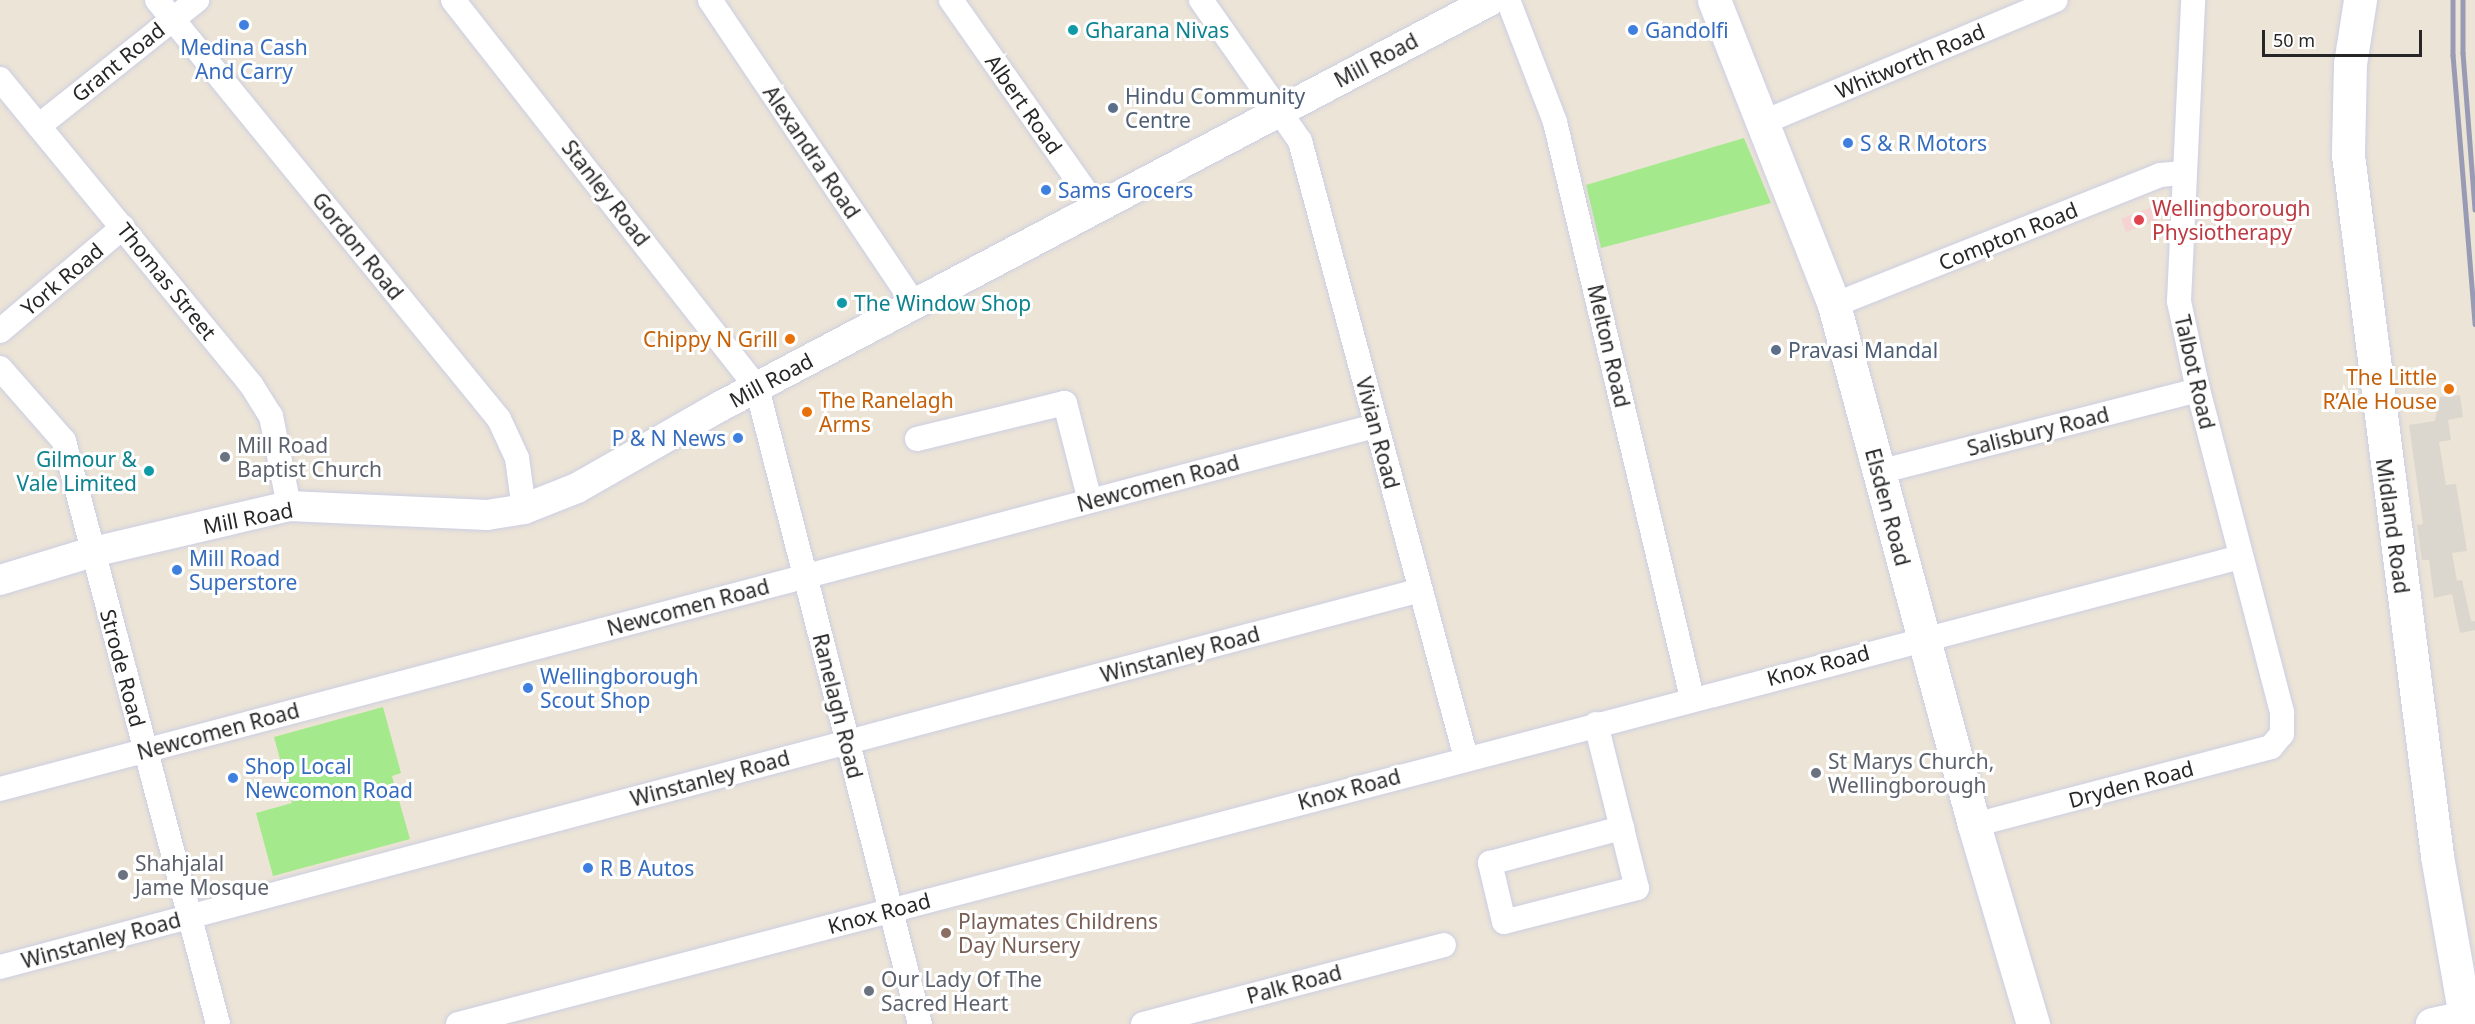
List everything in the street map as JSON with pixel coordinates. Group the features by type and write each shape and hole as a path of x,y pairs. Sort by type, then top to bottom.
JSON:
{"main road":[{"name":"Elsden Road","path":"1714,0 1764,122 1834,305 1974,825 2033,1024"},
{"name":"Midland Road","path":"2360,0 2350,64 2348,155 2437,856 2465,1017 2432,1024"}],"street":[{"name":"Gordon Road","path":"157,0 499,419 517,458 524,509"},
{"name":"Grant Road","path":"40,125 197,0"},
{"name":"Stanley Road","path":"453,0 757,388"},
{"name":"Alexandra Road","path":"710,0 914,304"},
{"name":"Albert Road","path":"951,0 1097,208"},
{"name":"Vivian Road","path":"1202,0 1282,111 1300,141 1466,758"},
{"name":"Mill Road","path":"0,580 93,552 289,506 487,515 524,509 576,488 914,304 1491,0"},
{"name":"Melton Road","path":"1508,0 1555,122 1692,698"},
{"name":"Whitworth Road","path":"1764,122 2055,0"},
{"name":"Talbot Road","path":"2193,0 2179,301 2198,390 2282,712 2282,734"},
{"name":"Thomas Street","path":"0,79 252,386 271,416 289,506"},
{"name":"Compton Road","path":"1834,305 2160,175 2184,173"},
{"name":"York Road","path":"0,331 123,227"},
{"name":"Strode Road","path":"0,368 64,441 218,1024"},
{"name":"Ranelagh Road","path":"757,388 920,1024"},
{"name":"Salisbury Road","path":"1879,471 2198,390"},
{"path":"916,439 1065,403 1090,501"},
{"name":"Newcomen Road","path":"0,789 1376,426"},
{"name":"Knox Road","path":"458,1024 1923,637 2240,557"},
{"name":"Winstanley Road","path":"0,968 189,915 1421,590"},
{"path":"1596,724 1622,828 1637,888 1504,922 1490,863 1622,828"},
{"name":"Dryden Road","path":"1974,825 2271,747 2282,734"},
{"name":"Palk Road","path":"1143,1024 1444,945"}],"shaded area":[{"name":"Wellingborough Physiotherapy","path":"2152,207 2157,220 2126,232 2121,219"},
{"path":"2460,395 2463,417 2448,420 2451,440 2439,442 2446,485 2456,484 2467,551 2452,553 2457,581 2462,580 2471,621 2475,621 2475,630 2460,633 2452,594 2434,598 2429,560 2422,560 2417,525 2423,524 2409,425 2435,421 2440,397"}],"green space":[{"path":"1744,138 1771,203 1601,248 1586,185"},
{"path":"383,707 401,773 392,776 410,839 273,876 256,813 292,803 274,737"}],"railway":[{"path":"2453,0 2453,55 2475,324"},
{"path":"2463,0 2463,53 2475,210"}],"place":[{"name":"Medina Cash And Carry","path":"244,25"},
{"name":"Gharana Nivas","path":"1073,30"},
{"name":"Gandolfi","path":"1633,30"},
{"name":"Hindu Community Centre","path":"1113,108"},
{"name":"S & R Motors","path":"1848,143"},
{"name":"Sams Grocers","path":"1046,190"},
{"name":"Wellingborough Physiotherapy","path":"2139,220"},
{"name":"The Window Shop","path":"842,303"},
{"name":"Chippy N Grill","path":"790,339"},
{"name":"Pravasi Mandal","path":"1776,350"},
{"name":"The Little R’Ale House","path":"2449,389"},
{"name":"The Ranelagh Arms","path":"807,412"},
{"name":"P & N News","path":"738,438"},
{"name":"Mill Road Baptist Church","path":"225,457"},
{"name":"Gilmour & Vale Limited","path":"149,471"},
{"name":"Mill Road Superstore","path":"177,570"},
{"name":"Wellingborough Scout Shop","path":"528,688"},
{"name":"St Marys Church, Wellingborough","path":"1816,773"},
{"name":"Shop Local Newcomon Road","path":"233,778"},
{"name":"R B Autos","path":"588,868"},
{"name":"Shahjalal Jame Mosque","path":"123,875"},
{"name":"Playmates Childrens Day Nursery","path":"946,933"},
{"name":"Our Lady Of The Sacred Heart","path":"869,991"}]}
